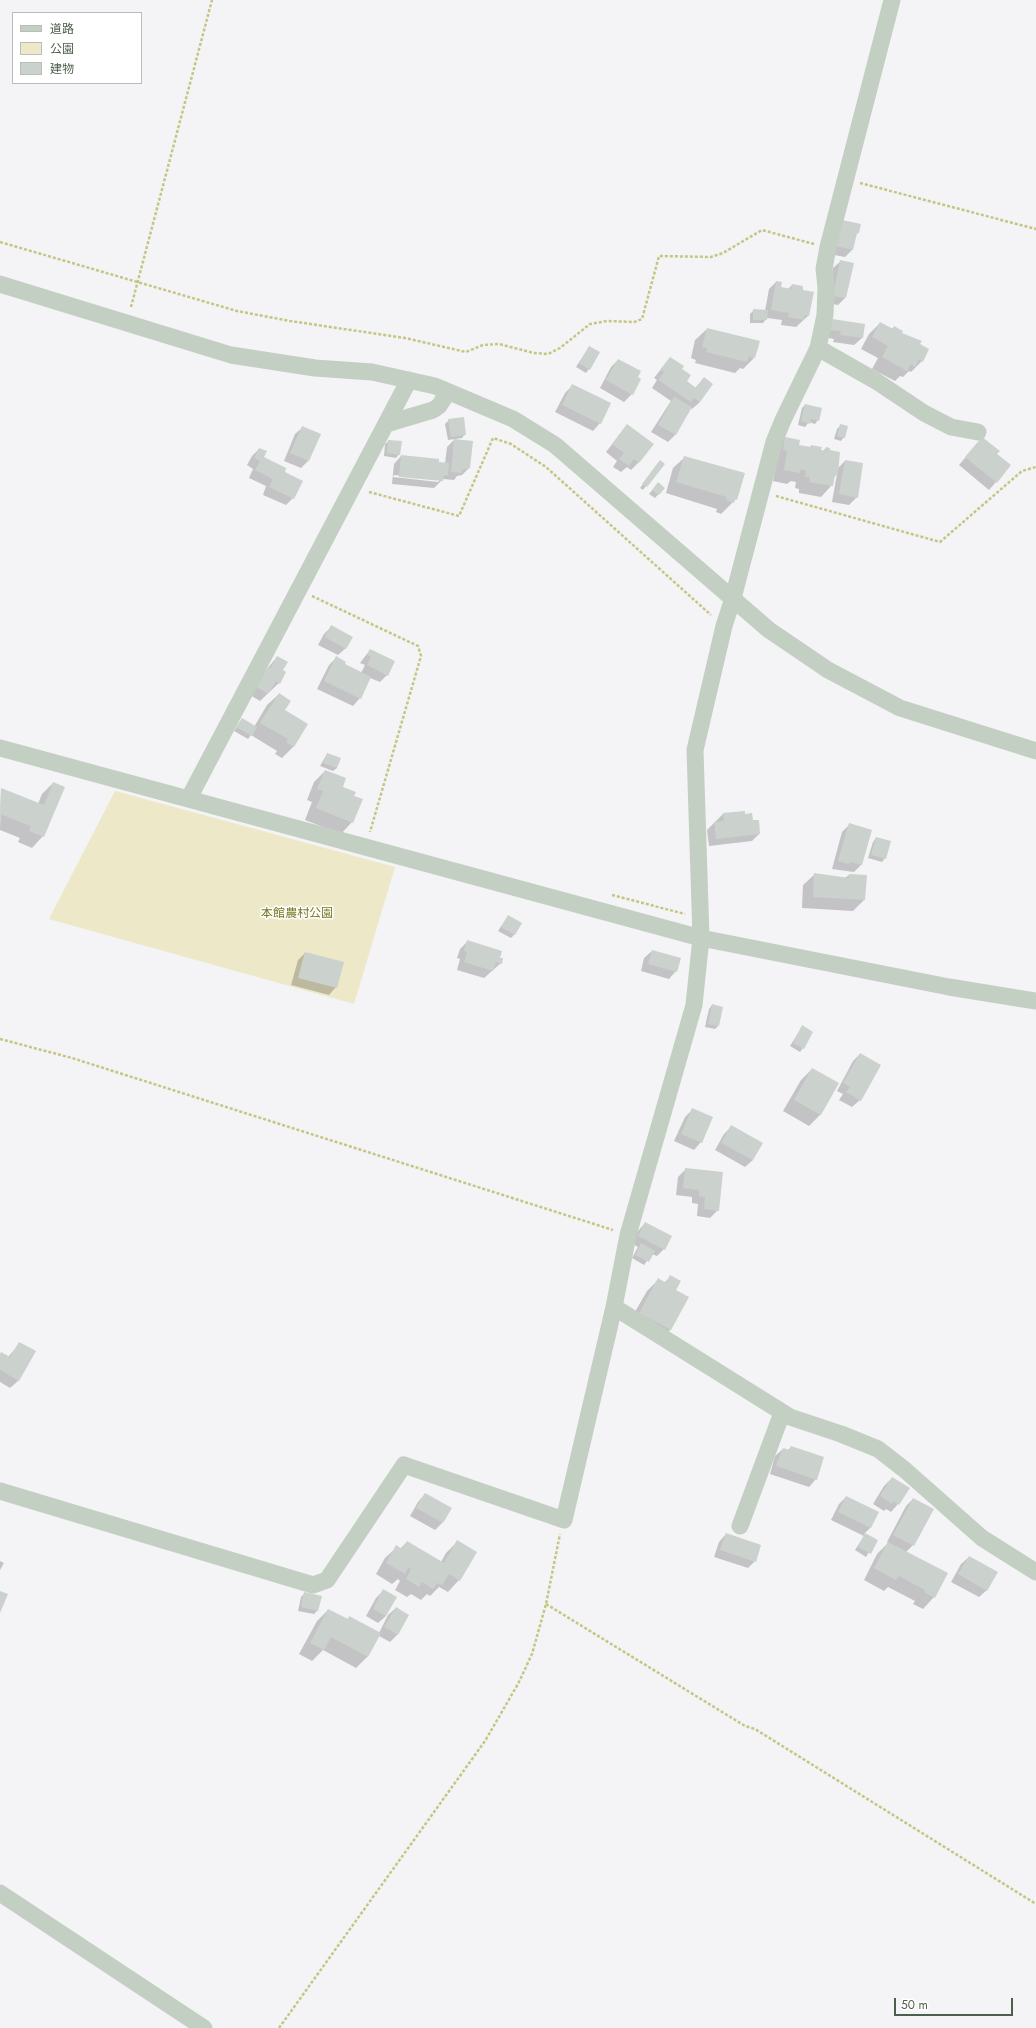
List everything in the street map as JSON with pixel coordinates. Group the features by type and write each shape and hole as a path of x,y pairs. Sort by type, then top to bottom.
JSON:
{"street":[{"path":"0,1491 312,1585 327,1580 404,1465 564,1520 614,1308 628,1235 694,1005 701,938 695,750 724,626 734,598 774,442 818,348 825,315 826,287 824,269 828,247 844,178 892,0"},
{"path":"0,284 231,356 315,368 372,372 435,386 513,419 555,445 734,598 769,630 828,670 900,708 1036,751"},
{"path":"818,348 876,380 930,416 950,427 978,432"},
{"path":"189,798 409,380"},
{"path":"386,424 433,410 439,406 448,392"},
{"path":"0,748 701,938 949,987 1036,1001"},
{"path":"614,1308 782,1413 878,1449 905,1470 982,1538 1036,1572"},
{"path":"740,1526 782,1413"},
{"path":"0,1893 204,2028"}],"path":[{"path":"127,323 212,0"},
{"path":"844,178 1036,229"},
{"path":"0,242 237,311 290,321 405,338 466,352 483,345 499,344 534,353 548,354 560,348 590,324 607,321 634,322 642,319 659,256 711,257 723,253 762,230 828,247"},
{"path":"353,488 459,516 493,438 511,444 546,467 668,578 724,626"},
{"path":"761,492 940,542 1022,471 1036,467"},
{"path":"299,590 418,646 421,656 366,846"},
{"path":"0,1039 72,1058 628,1235"},
{"path":"279,2028 485,1741 518,1684 532,1654 546,1604 552,1568 564,1520"},
{"path":"546,1604 745,1726 755,1729 1036,1904"}],"green space":[{"name":"本館農村公園","path":"115,791 395,867 354,1004 49,919"}],"building":[{"path":"842,220 861,224 853,250 836,246"},
{"path":"840,260 854,263 846,298 833,296"},
{"path":"776,281 782,282 781,287 791,289 792,284 803,286 803,290 814,292 809,316 805,315 804,320 788,317 789,313 771,310"},
{"path":"753,309 768,310 767,320 753,320"},
{"path":"832,319 865,324 863,338 840,335 841,331 830,330"},
{"path":"880,322 893,329 894,326 903,331 902,333 922,341 920,344 929,349 923,362 919,359 915,367 911,364 907,371 882,357 888,346 872,337"},
{"path":"707,328 760,341 755,358 749,356 747,362 706,352 707,348 702,347"},
{"path":"589,346 600,352 590,370 579,363"},
{"path":"670,357 684,366 682,369 691,375 687,381 696,388 704,377 713,384 700,402 694,398 691,402 658,380 664,372 660,370"},
{"path":"618,359 641,371 638,377 641,379 633,395 606,380"},
{"path":"572,384 611,403 601,424 562,405"},
{"path":"674,397 692,407 676,435 658,425"},
{"path":"805,404 822,408 819,421 811,419 810,424 801,421"},
{"path":"464,417 466,435 451,437 448,419"},
{"path":"627,424 654,444 639,463 634,459 629,466 619,459 624,453 612,444"},
{"path":"840,424 848,426 845,438 837,436"},
{"path":"302,426 321,434 309,461 290,453"},
{"path":"785,437 800,440 799,445 822,447 821,450 825,451 826,447 830,448 830,450 840,452 838,474 835,474 833,486 809,482 810,477 805,477 806,470 800,470 800,473 784,470 787,451 783,450"},
{"path":"982,437 1000,451 997,454 1011,465 997,483 965,457"},
{"path":"454,439 473,441 470,468 462,470 462,473 451,472"},
{"path":"388,440 402,441 400,455 387,453"},
{"path":"259,448 267,451 264,457 286,468 285,472 303,481 294,499 269,487 273,479 255,470 260,461 254,458"},
{"path":"401,455 439,459 439,462 449,463 448,476 444,475 443,481 399,477"},
{"path":"684,456 745,473 737,500 735,499 734,503 726,500 727,497 676,482"},
{"path":"660,460 665,464 647,487 642,484"},
{"path":"845,460 863,463 858,498 839,494"},
{"path":"658,482 665,488 659,495 652,490"},
{"path":"331,625 353,637 346,649 325,637"},
{"path":"370,649 395,661 388,676 367,665 371,657 367,655"},
{"path":"277,656 288,662 283,670 286,672 280,684 276,681 268,694 257,687 268,667 270,669"},
{"path":"336,656 346,662 345,664 371,677 361,699 324,681"},
{"path":"279,693 291,701 285,710 308,724 294,747 286,742 288,739 260,723"},
{"path":"242,718 257,727 252,736 236,727"},
{"path":"327,753 341,758 337,768 323,763"},
{"path":"325,770 346,778 343,787 356,792 354,796 363,799 353,823 316,808 323,791 317,789"},
{"path":"53,782 65,787 44,837 29,831 31,826 0,814 1,788 44,805"},
{"path":"745,811 745,814 752,813 753,820 759,820 760,834 716,839 714,822 724,821 723,813"},
{"path":"849,823 872,830 862,865 838,861"},
{"path":"876,837 891,841 886,859 871,855"},
{"path":"814,873 849,878 849,874 867,875 865,900 813,897"},
{"path":"508,915 522,923 515,935 501,927"},
{"path":"467,940 502,951 500,958 503,958 502,964 496,962 493,971 464,962 467,952 464,951"},
{"path":"652,950 681,958 677,972 648,964"},
{"path":"305,952 344,962 337,988 298,978"},
{"path":"712,1004 723,1007 719,1026 708,1024"},
{"path":"802,1025 813,1032 804,1049 793,1043"},
{"path":"860,1053 881,1065 861,1101 846,1092 850,1087 843,1083"},
{"path":"812,1068 839,1083 821,1115 794,1100"},
{"path":"692,1108 713,1117 702,1143 681,1134"},
{"path":"731,1125 763,1143 753,1160 721,1143"},
{"path":"685,1168 723,1172 719,1211 704,1209 705,1197 699,1196 699,1190 683,1188"},
{"path":"645,1222 672,1236 665,1250 638,1236"},
{"path":"641,1243 655,1251 649,1262 635,1255"},
{"path":"670,1275 681,1281 676,1290 689,1297 671,1330 639,1313 658,1278 666,1283"},
{"path":"19,1342 36,1351 19,1381 0,1370 0,1354 1,1352 10,1357"},
{"path":"791,1446 824,1457 817,1480 776,1466 783,1448 790,1450"},
{"path":"892,1477 910,1488 899,1505 893,1501 892,1504 880,1496"},
{"path":"425,1493 452,1508 443,1523 416,1508"},
{"path":"846,1496 879,1512 871,1528 838,1512"},
{"path":"913,1498 934,1509 914,1546 893,1535"},
{"path":"726,1533 761,1545 756,1562 720,1550"},
{"path":"865,1533 878,1540 871,1554 858,1547"},
{"path":"457,1540 477,1552 460,1581 449,1574 442,1585 437,1583 433,1589 422,1582 419,1587 406,1579 411,1569 408,1568 405,1574 386,1563 396,1545 402,1549 407,1541 444,1563"},
{"path":"888,1542 948,1573 935,1598 924,1592 925,1590 899,1576 896,1580 874,1568"},
{"path":"969,1556 998,1572 987,1591 958,1574"},
{"path":"383,1589 397,1597 386,1616 373,1609"},
{"path":"0,1591 8,1594 0,1613"},
{"path":"304,1592 322,1596 318,1611 301,1607"},
{"path":"396,1607 409,1615 398,1635 384,1627"},
{"path":"328,1609 348,1619 349,1616 381,1633 368,1657 331,1637 324,1650 310,1643"}]}
